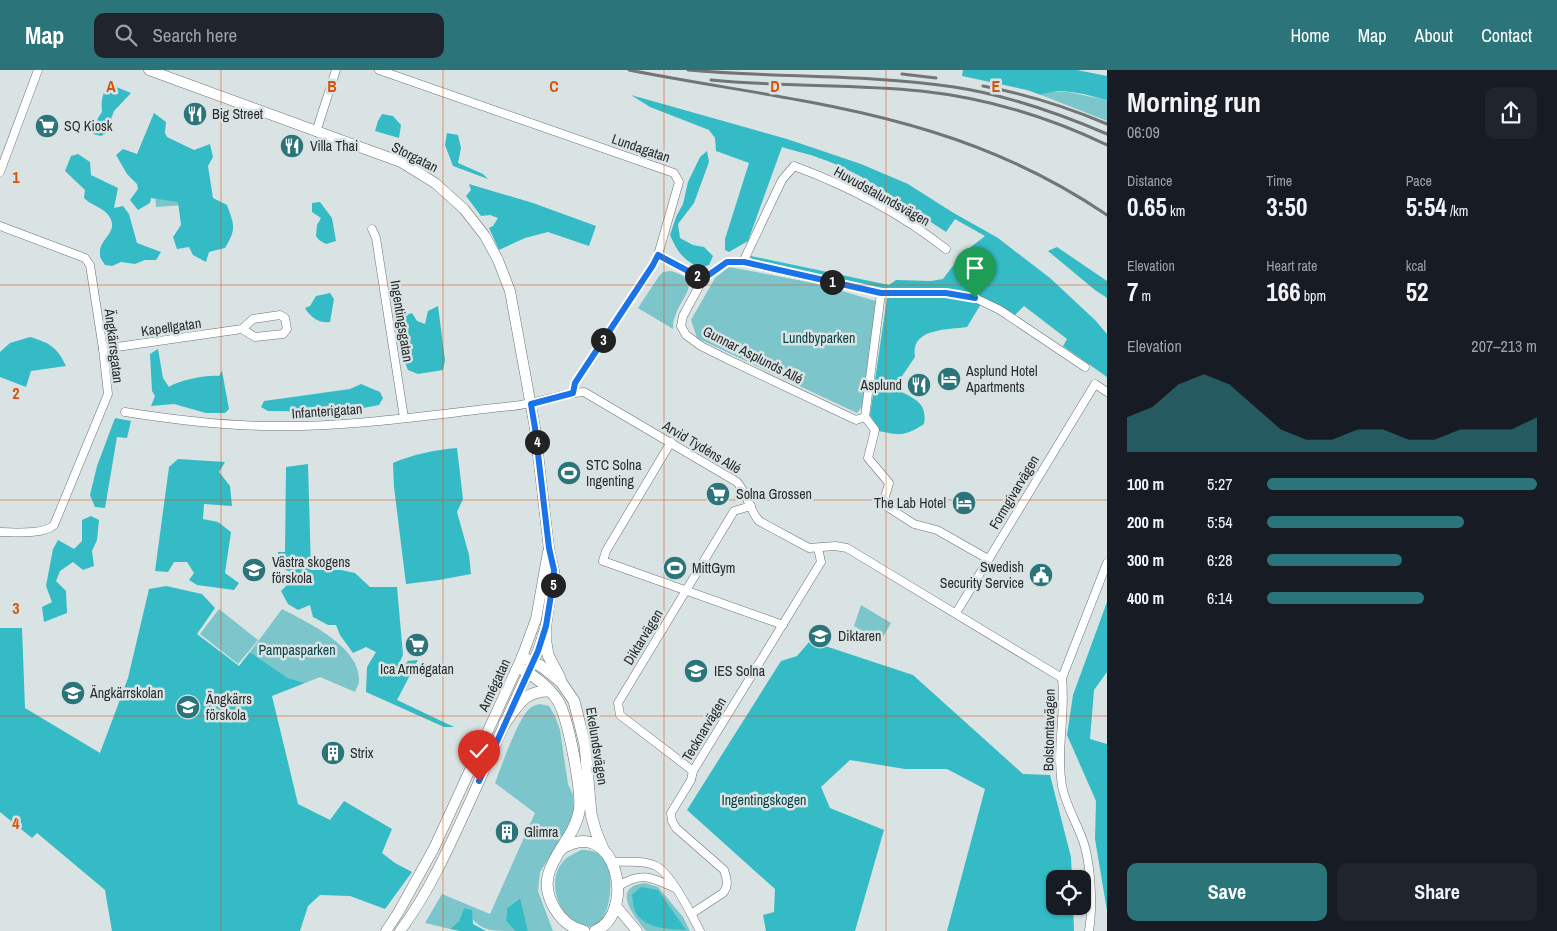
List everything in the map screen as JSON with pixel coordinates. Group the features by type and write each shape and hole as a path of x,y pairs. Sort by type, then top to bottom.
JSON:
{"main road":[{"path":"546,626 548,655 561,682"},
{"name":"Ekelundsvägen","path":"525,665 540,666 561,682 578,710 584,745 591,814 604,851"},
{"name":"Ekelundsvägen","path":"525,665 557,700 567,723 580,797 576,822 550,870 547,884 549,896 560,917"},
{"path":"504,724 531,693 549,691"},
{"name":"Ekelundsvägen","path":"560,850 576,841 584,840 598,845 612,862 616,874 616,905 613,914 601,930"},
{"path":"560,917 560,931"},
{"path":"560,917 570,926 584,931"}],"street":[{"path":"0,172 38,70"},
{"name":"Storgatan","path":"149,70 401,162 436,182 464,209 485,236 498,260 510,291 531,404"},
{"path":"316,132 334,70"},
{"name":"Lundagatan","path":"379,70 674,173 679,182 658,255 649,272 575,383 573,393"},
{"path":"0,147 8,150"},
{"name":"Huvudstalundsvägen","path":"744,262 782,180 794,166 827,178 860,194 900,217 946,249"},
{"name":"Ängkärrsgatan","path":"0,226 85,258 90,265 108,394 54,525 48,530 0,532"},
{"name":"Ingentingsgatan","path":"372,229 376,238 404,418"},
{"path":"658,255 703,279"},
{"name":"Gunnar Asplunds Allé","path":"865,416 856,420 726,359 701,346 686,335 681,326 683,316 703,279 727,262 744,262 881,293 946,293 975,298 1000,310 1085,367"},
{"path":"881,293 865,416 875,430 868,458 889,483 883,504 914,524 937,530 988,559"},
{"name":"Kapellgatan","path":"103,349 242,329 253,319 280,315 285,318 287,329 283,334 255,337 242,329"},
{"name":"Formgivarvägen","path":"956,613 1095,384 1107,392"},
{"name":"Arvid Tydéns Allé","path":"573,393 584,392 736,482 744,490 750,506 759,521 809,548 835,546 847,548 1062,678"},
{"path":"531,404 573,393"},
{"name":"Infanterigatan","path":"124,412 192,423 276,426 404,418 531,404"},
{"name":"Armégatan","path":"386,931 434,848 546,626 554,570 549,548 531,404"},
{"path":"670,442 606,551 603,561 783,625"},
{"name":"Diktarvägen","path":"693,771 620,715 618,703 734,511 750,506"},
{"name":"Armégatan","path":"400,931 410,918 439,866 504,724 525,665 536,619 549,548"},
{"name":"Tecknarvägen","path":"691,914 723,893 726,888 727,879 724,870 676,828 672,822 671,813 691,780 693,771 821,562 818,548"},
{"name":"Bolstomtavägen","path":"1089,931 1091,890 1085,848 1062,788 1059,744 1064,693 1062,678 1107,563"},
{"path":"612,862 643,862 656,866 666,874 700,931"},
{"path":"617,887 629,879 642,876 651,877 675,888"},
{"path":"616,905 637,931"}],"green space":[{"path":"963,70 1077,70 1107,76 1107,100 1065,91 1049,92 1041,95 1027,90 962,76"},
{"path":"109,84 131,93 114,111 106,133 101,136 93,134 102,112 103,94"},
{"path":"1049,92 1068,92 1107,100 1107,121 1041,95"},
{"path":"631,95 787,139 861,164 908,184 998,238 1050,278 1095,320 1107,334 1107,377 1063,346 1067,339 1024,306 1015,315 984,299 967,327 932,332 918,340 915,348 915,357 894,388 921,405 925,416 924,424 903,434 879,431 870,415 888,291 750,261 751,256 889,285 896,280 931,281 943,279 962,254 985,236 955,219 946,232 853,172 814,156 782,147 748,241 729,252 725,250 725,239 749,163 716,151 715,138 709,130 650,107"},
{"path":"154,113 166,122 165,133 167,137 194,150 210,144 213,157 208,166 213,198 227,205 233,231 225,248 209,252 206,262 193,255 189,247 177,249 173,237 181,225 178,202 151,198 150,203 138,210 130,200 138,189 137,184 127,174 116,155 123,149 137,154"},
{"path":"382,114 393,116 401,125 399,138 375,131"},
{"path":"447,133 458,135 461,148 458,163 483,174 488,179 453,166 445,145"},
{"path":"707,151 709,162 694,203 678,224 680,238 693,245 704,247 713,256 709,265 699,268 681,255 670,235 683,204 688,182 700,157"},
{"path":"78,154 90,162 91,175 118,188 114,208 123,206 129,214 137,243 161,252 156,260 145,260 135,264 121,262 112,266 105,265 100,257 100,249 112,227 112,222 104,211 84,198 85,190 65,171 71,156"},
{"path":"154,179 186,205 156,207"},
{"path":"469,184 533,203 596,226 589,246 548,232 525,238 499,250 489,228 493,226 498,218 490,215 481,216 466,196 471,190"},
{"path":"320,202 332,218 336,241 326,244 316,236 317,225 321,218 312,212 312,203"},
{"path":"1057,247 1107,281 1107,298 1048,251"},
{"name":"Lundbyparken","path":"729,267 814,283 876,301 862,407 857,413 697,338 691,320 715,278"},
{"path":"670,271 687,279 689,284 686,296 674,320 673,329 638,308 659,276 663,272"},
{"path":"330,293 334,299 330,322 319,321 312,317 305,308 310,306 316,296"},
{"path":"438,306 445,360 443,370 418,374 408,370 405,364 399,344 399,323 401,317 412,313 417,321 425,324 428,311"},
{"path":"30,337 43,341 56,350 66,366 31,371 26,387 0,377 0,352 10,343"},
{"path":"158,349 163,378 169,387 193,378 219,376 222,371 229,409 225,413 206,413 174,404 151,406 155,396 152,391 150,354"},
{"path":"361,384 380,392 383,398 379,405 342,412 268,411 261,407 264,401 350,389"},
{"path":"115,418 131,421 127,438 117,437 105,508 95,507 90,495 97,466"},
{"path":"457,448 463,499 457,512 469,555 471,574 406,584 394,487 393,463 424,453"},
{"path":"178,459 225,462 219,472 230,486 232,506 204,504 203,519 218,522 231,532 225,573 239,583 234,590 197,585 189,580 194,573 187,562 174,562 168,572 155,571 169,467"},
{"path":"308,464 311,570 341,570 355,573 370,587 397,587 403,655 393,677 408,661 418,660 397,700 454,727 444,727 366,692 367,667 376,652 366,647 353,653 340,635 336,625 328,625 313,617 310,605 298,610 288,604 281,591 291,581 290,572 278,566 278,552 285,552 286,467"},
{"path":"91,516 99,520 97,540 92,551 94,566 83,570 73,562 60,571 56,581 66,591 67,613 44,622 42,607 52,602 46,586 53,549 58,540 74,549 82,541 82,520"},
{"path":"166,586 202,594 215,608 197,634 239,666 250,652 288,678 305,683 272,696 298,804 330,820 344,801 392,829 382,853 412,872 385,909 350,896 320,895 308,906 300,931 112,931 105,890 37,833 32,838 0,812 0,628 22,628 25,708 100,753 128,678 149,589"},
{"path":"1107,602 1107,672 1094,690 1090,739 1107,744 1107,911 1095,839 1096,801 1067,735 1073,695"},
{"path":"861,605 891,623 880,642 854,626"},
{"path":"219,609 258,640 238,664 200,634"},
{"name":"Pampasparken","path":"282,609 331,637 351,657 357,669 359,682 355,692 320,677 305,683 288,678 250,652"},
{"name":"Ingentingskogen","path":"810,641 913,675 1023,774 1050,775 1071,857 1072,870 1046,870 1046,915 1073,915 1074,931 947,931 985,789 947,769 905,769 850,760 821,787 830,808 884,830 855,931 766,931 763,915 774,912 775,889 687,810 781,661 797,656"},
{"path":"540,704 549,706 560,730 568,784 573,795 574,810 571,824 540,872 538,891 553,931 528,931 519,898 507,908 506,921 515,931 497,931 485,928 475,921 464,908 459,921 450,929 425,923 442,894 490,914 535,813 495,783 510,744 524,715 533,706"},
{"path":"581,850 599,853 607,863 610,878 610,897 605,913 599,922 589,927 579,925 571,920 560,905 555,888 555,879 562,863 568,857"},
{"path":"645,883 658,887 683,917 690,931 646,931 631,910 627,896 629,890"},
{"path":"641,887 658,890 686,930 657,927 650,925 639,917 634,909 632,895"},
{"path":"520,898 528,931 515,931 506,921 507,908"},
{"path":"464,908 472,910 473,924 486,931 450,929 459,921"}],"railway":[{"path":"629,70 821,104 896,121 933,132 1023,167 1107,215"},
{"path":"688,70 888,80 974,90 1032,106 1107,134"},
{"path":"902,74 936,78"},
{"path":"711,80 764,84 868,87 945,94 969,98 1040,117 1107,145"},
{"path":"983,86 1046,102 1107,124"}],"place":[{"name":"Big Street","path":"195,114"},
{"name":"SQ Kiosk","path":"47,126"},
{"name":"Villa Thai","path":"292,146"},
{"name":"Asplund Hotel Apartments","path":"949,379"},
{"name":"Asplund","path":"919,385"},
{"name":"STC Solna Ingenting","path":"569,473"},
{"name":"Solna Grossen","path":"718,494"},
{"name":"The Lab Hotel","path":"964,503"},
{"name":"MittGym","path":"675,568"},
{"name":"Västra skogens förskola","path":"254,570"},
{"name":"Swedish Security Service","path":"1041,575"},
{"name":"Diktaren","path":"820,636"},
{"name":"Ica Armégatan","path":"417,645"},
{"name":"IES Solna","path":"696,671"},
{"name":"Ängkärrskolan","path":"73,693"},
{"name":"Ängkärrs förskola","path":"188,707"},
{"name":"Strix","path":"333,753"},
{"name":"Glimra","path":"507,832"}],"route":[{"path":"479,781 538,651 546,626 552,589 554,570 549,548 531,404 573,393 575,383 658,255 703,279 727,262 744,262 881,293 946,293 975,298"}]}
